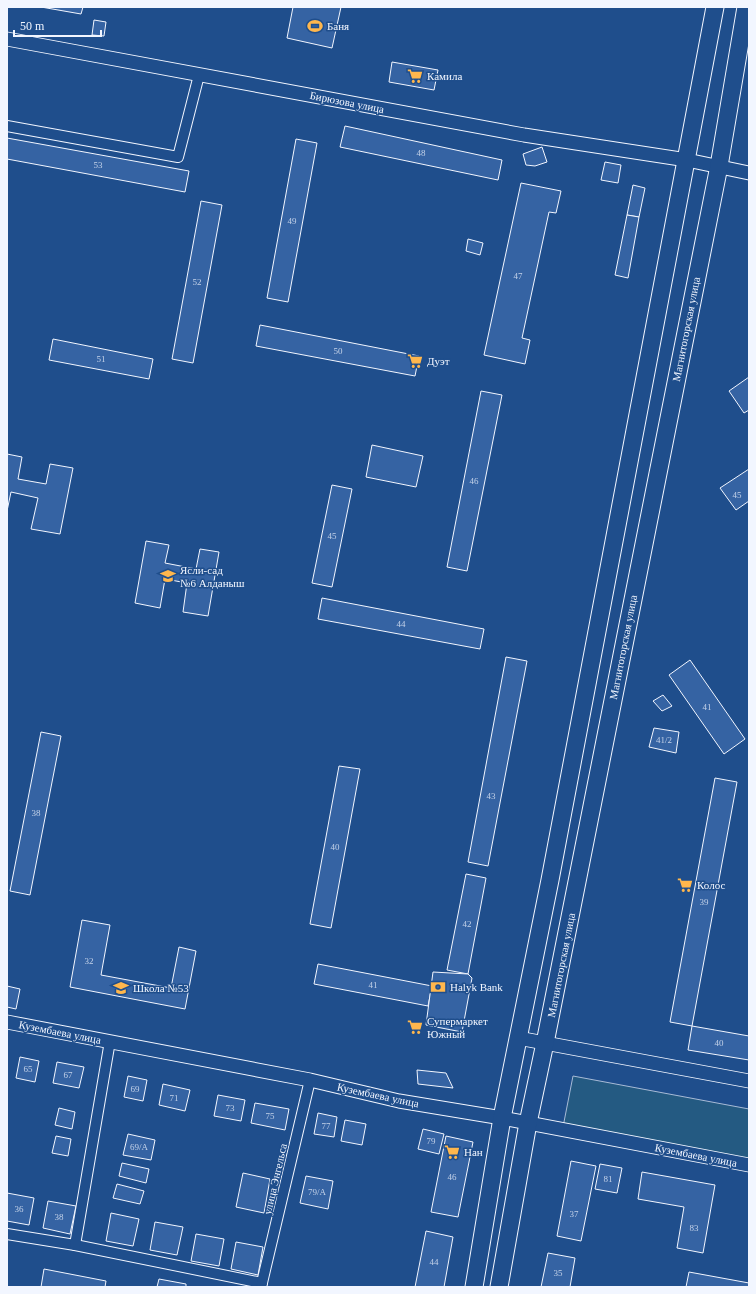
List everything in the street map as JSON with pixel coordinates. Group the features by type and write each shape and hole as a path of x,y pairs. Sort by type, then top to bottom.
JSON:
{"main road":[{"path":"474,1287 502,1118 550,880 715,7"},
{"name":"Магнитогорская улица","path":"499,1287 528,1124 719,166 746,7"}],"street":[{"name":"Бирюзова улица","path":"7,39 524,135 719,166"},
{"path":"7,126 178,157 199,75"},
{"path":"719,166 749,173"},
{"name":"Кузембаева улица","path":"7,1022 310,1080 399,1101 502,1118 749,1165"},
{"path":"518,1038 749,1081"},
{"path":"75,1245 110,1041"},
{"name":"улица Энгельса","path":"7,1234 75,1245 262,1285 310,1080"}],"shaded area":[{"path":"573,1076 749,1109 749,1164 563,1127"}],"building":[{"path":"41,7 83,7 81,14"},
{"path":"293,7 341,7 332,48 287,38"},
{"path":"94,20 106,22 104,36 92,35"},
{"path":"392,62 438,70 434,90 389,82"},
{"path":"345,126 502,160 498,180 340,147"},
{"path":"7,138 189,171 185,192 7,159"},
{"path":"296,139 317,143 288,302 267,298"},
{"path":"542,147 547,162 535,166 526,165 523,154"},
{"path":"605,162 621,165 618,183 601,180"},
{"path":"521,183 561,191 556,213 549,212 522,338 530,340 525,364 484,355"},
{"path":"633,185 645,188 639,217 627,215"},
{"path":"201,201 222,205 193,363 172,359"},
{"path":"627,215 639,217 628,278 615,275"},
{"path":"468,239 483,243 480,255 466,251"},
{"path":"260,325 419,356 415,376 256,346"},
{"path":"53,339 153,359 149,379 49,360"},
{"path":"749,377 749,410 744,413 729,391"},
{"path":"481,391 502,395 467,571 447,567"},
{"path":"372,445 423,456 416,487 366,477"},
{"path":"7,454 22,457 18,479 46,484 50,464 73,468 60,534 31,529 38,498 11,492 7,511"},
{"path":"749,469 749,501 736,510 720,488"},
{"path":"332,485 352,489 332,587 312,583"},
{"path":"146,541 169,545 165,563 196,569 200,549 219,552 208,616 183,612 187,583 165,579 160,608 135,603"},
{"path":"322,598 484,629 480,649 318,619"},
{"path":"506,657 527,661 488,866 468,862"},
{"path":"690,660 745,739 724,754 669,675"},
{"path":"663,695 672,706 662,711 653,701"},
{"path":"654,728 679,732 676,753 649,747"},
{"path":"41,732 61,736 30,895 10,891"},
{"path":"339,766 360,769 331,928 310,924"},
{"path":"715,778 737,782 692,1026 670,1022"},
{"path":"466,874 486,878 468,974 447,970"},
{"path":"82,920 110,925 101,975 171,988 179,947 196,951 185,1009 70,987"},
{"path":"318,964 432,986 428,1006 314,984"},
{"path":"433,972 468,974 472,978 462,1032 426,1025"},
{"path":"7,986 20,989 16,1009 7,1007"},
{"path":"692,1026 749,1036 749,1060 688,1050"},
{"path":"20,1057 39,1061 35,1082 16,1078"},
{"path":"57,1062 84,1067 79,1088 53,1083"},
{"path":"417,1070 446,1073 453,1088 418,1084"},
{"path":"128,1076 147,1080 143,1101 124,1097"},
{"path":"163,1084 190,1090 185,1111 159,1105"},
{"path":"218,1095 245,1100 241,1121 214,1116"},
{"path":"255,1103 289,1109 285,1130 251,1123"},
{"path":"59,1108 75,1112 72,1129 55,1125"},
{"path":"318,1113 337,1117 334,1137 314,1134"},
{"path":"345,1120 366,1124 362,1145 341,1141"},
{"path":"423,1129 444,1134 439,1154 418,1149"},
{"path":"128,1134 155,1140 151,1160 123,1155"},
{"path":"56,1136 71,1139 68,1156 52,1153"},
{"path":"446,1136 473,1142 458,1217 431,1212"},
{"path":"571,1161 596,1166 581,1241 557,1236"},
{"path":"122,1163 149,1169 146,1183 119,1176"},
{"path":"600,1164 622,1168 617,1193 595,1189"},
{"path":"642,1172 715,1185 703,1253 677,1248 684,1207 638,1199"},
{"path":"243,1173 270,1179 264,1213 236,1207"},
{"path":"306,1176 333,1181 328,1209 300,1203"},
{"path":"117,1184 144,1191 140,1204 113,1198"},
{"path":"7,1193 34,1198 29,1225 7,1221"},
{"path":"48,1201 76,1206 70,1234 43,1228"},
{"path":"111,1213 139,1219 133,1246 106,1241"},
{"path":"155,1222 183,1227 177,1255 150,1250"},
{"path":"426,1231 453,1237 444,1287 415,1287"},
{"path":"196,1234 224,1239 219,1266 191,1261"},
{"path":"236,1242 263,1247 258,1275 231,1269"},
{"path":"548,1253 575,1258 570,1287 541,1287"},
{"path":"44,1269 106,1281 105,1287 41,1287"},
{"path":"689,1272 749,1283 749,1287 686,1287"},
{"path":"159,1279 186,1284 186,1287 157,1287"}],"place":[{"name":"Баня","path":"315,26"},
{"name":"Камила","path":"415,76"},
{"name":"Дуэт","path":"415,361"},
{"name":"Ясли-сад №6 Алданыш","path":"168,576"},
{"name":"Колос","path":"685,885"},
{"name":"Halyk Bank","path":"438,987"},
{"name":"Школа №53","path":"121,988"},
{"name":"Супермаркет Южный","path":"415,1027"},
{"name":"Нан","path":"452,1152"}]}
